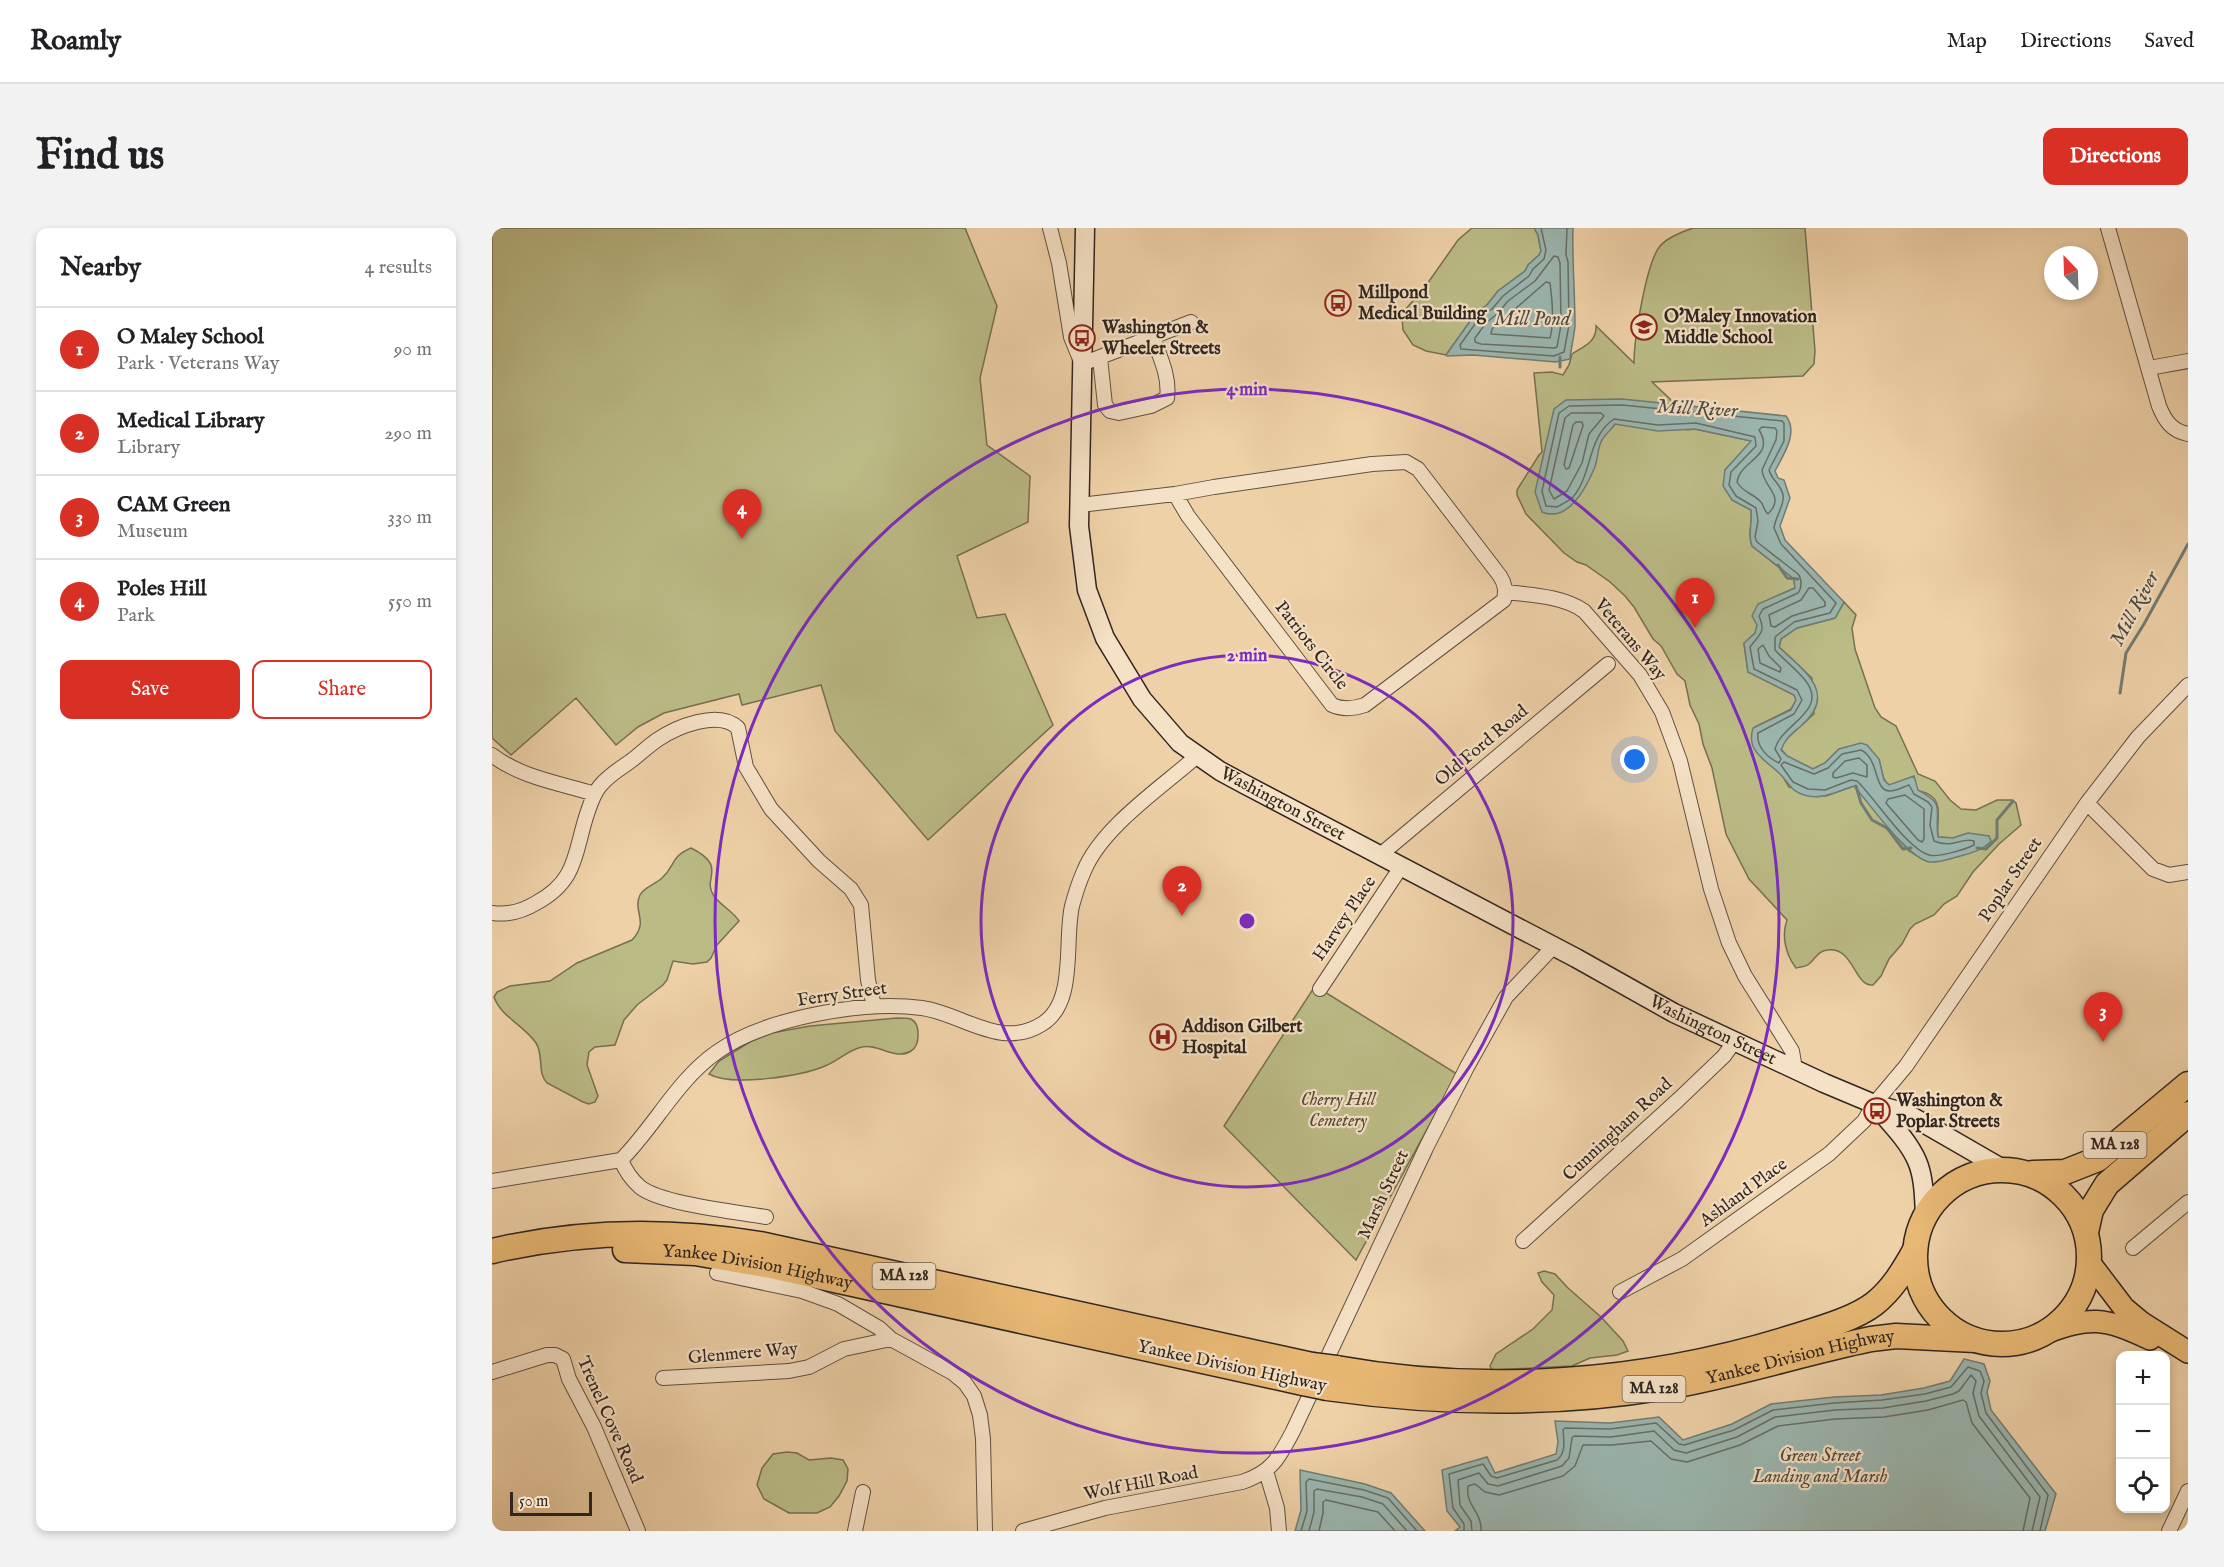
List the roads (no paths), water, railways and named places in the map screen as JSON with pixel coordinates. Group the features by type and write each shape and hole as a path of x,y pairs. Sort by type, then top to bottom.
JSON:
{"highway":[{"name":"MA 128","path":"1915,1250 1918,1231 1925,1214 1943,1193 1965,1178 1978,1172 2003,1169 2027,1173 2065,1172 2085,1166 2098,1159 2188,1083"},
{"name":"MA 128","path":"1976,1340 2009,1343 2027,1340 2042,1334 2060,1322 2075,1304 2086,1281 2089,1262 2086,1232 2091,1210 2107,1184 2188,1114"},
{"path":"2027,1173 2046,1181 2061,1192 2075,1209 2086,1232"},
{"name":"Yankee Division Highway","path":"492,1251 540,1241 620,1234 660,1233 760,1244 1307,1374"},
{"name":"Yankee Division Highway","path":"492,1267 552,1255 592,1251 654,1250 695,1253 771,1266 1332,1378 1391,1396 1442,1400 1559,1399 1667,1387 1871,1339 1896,1336 1976,1340"},
{"path":"1915,1250 1918,1282 1929,1304 1949,1327 1976,1340"},
{"name":"Yankee Division Highway","path":"1332,1378 1505,1383 1583,1378 1692,1363 1774,1343 1863,1310 1888,1291 1906,1267 1915,1250"}],"main road":[{"name":"Washington Street","path":"1085,228 1079,526 1087,590 1105,638 1142,699 1180,743 1237,781 1554,946 1674,1013 1824,1083 1874,1104 1906,1113 2003,1169"},
{"name":"Washington Street","path":"1874,1104 1906,1141 1918,1162 1922,1176 1925,1214"},
{"path":"2089,1262 2124,1308 2142,1323 2188,1352"},
{"path":"2042,1334 2075,1323 2096,1321 2126,1328 2188,1357"}],"street":[{"path":"1050,228 1059,263 1071,337 1082,364 1191,322"},
{"path":"2108,228 2164,417 2174,429 2188,434"},
{"path":"1100,358 1103,396 1105,405 1110,411 1119,412 1151,406 1167,398 1168,390 1167,378 1153,338"},
{"path":"2149,368 2188,361"},
{"path":"1080,505 1175,494 1361,466 1406,462 1418,469 1500,576 1506,592"},
{"name":"Patriots Circle","path":"1175,494 1188,516 1332,705 1339,708 1358,708 1372,700 1504,600 1506,592"},
{"name":"Veterans Way","path":"1506,592 1561,601 1577,607 1629,661 1649,688 1662,712 1680,761 1711,889 1729,943 1754,991 1792,1051 1795,1069"},
{"name":"Old Ford Road","path":"1378,856 1608,664"},
{"name":"Poplar Street","path":"1874,1104 1906,1066 2087,802 2138,738 2188,686"},
{"path":"492,914 502,914 532,905 551,894 564,882 572,867 594,794 607,778 658,739 706,720 734,724 741,735 746,767 771,809 823,866 851,888 861,905 867,971 874,1006"},
{"path":"492,755 514,768 550,783 594,794"},
{"name":"Ferry Street","path":"621,1160 689,1079 716,1052 768,1026 874,1006 900,1005 934,1010 993,1032 1014,1035 1036,1028 1051,1018 1057,1010 1064,991 1072,905 1089,859 1114,828 1197,756"},
{"path":"2087,802 2153,868 2169,875 2188,872"},
{"name":"Harvey Place","path":"1320,990 1401,867"},
{"name":"Marsh Street","path":"1266,1471 1282,1454 1426,1148 1485,1033 1517,984 1554,946"},
{"name":"Cunningham Road","path":"1523,1241 1661,1116 1724,1056 1734,1042"},
{"name":"Ashland Place","path":"1620,1292 1682,1259 1829,1154 1864,1121 1874,1104"},
{"path":"492,1181 621,1160 625,1170 641,1188 663,1198 766,1217"},
{"path":"2133,1248 2188,1202"},
{"path":"717,1273 802,1291 826,1299 854,1312 879,1328 891,1339 953,1373 965,1383 974,1396 980,1415 983,1439 985,1531"},
{"name":"Glenmere Way","path":"663,1378 707,1377 749,1371 800,1369 814,1365 844,1349 891,1339"},
{"name":"Trenel Cove Road","path":"492,1372 548,1355 555,1355 563,1359 569,1379 594,1427 638,1531"},
{"path":"1266,1471 1277,1508 1279,1531"},
{"name":"Wolf Hill Road","path":"1023,1531 1105,1509 1242,1482 1266,1471"},
{"path":"2169,1531 2188,1491"},
{"path":"855,1531 855,1522 863,1492"}],"water":[{"name":"Mill Pond","path":"1534,228 1573,228 1575,326 1570,359 1556,362 1473,355 1447,356 1476,313 1487,305 1498,291 1525,271 1539,255 1541,251"},
{"path":"1622,399 1786,416 1790,423 1790,437 1775,471 1778,478 1784,480 1790,498 1780,526 1785,540 1844,602 1835,618 1797,628 1781,639 1779,647 1807,674 1813,683 1817,693 1817,703 1812,713 1792,733 1781,750 1787,756 1813,769 1825,763 1839,749 1861,743 1867,745 1879,759 1884,780 1889,785 1914,776 1918,790 1933,800 1937,809 1938,837 1953,838 1968,833 1989,836 1991,841 1988,844 1976,851 1944,861 1930,862 1921,859 1900,841 1854,786 1820,796 1802,794 1794,790 1754,749 1751,736 1753,728 1791,710 1796,700 1794,695 1748,672 1744,643 1755,633 1757,625 1752,616 1758,604 1795,588 1794,579 1752,546 1751,510 1732,500 1723,486 1725,470 1751,441 1695,429 1658,431 1615,424 1602,440 1594,469 1575,502 1560,513 1542,512 1535,492 1554,409 1566,400"},
{"path":"1964,1359 1984,1364 1990,1381 1987,1392 1991,1410 2056,1494 2045,1531 1455,1531 1460,1527 1447,1511 1442,1470 1487,1457 1495,1473 1556,1454 1558,1442 1555,1421 1610,1423 1659,1417 1683,1440 1732,1424 1771,1404 1834,1397 1881,1395 1950,1381"},
{"path":"1300,1470 1365,1484 1391,1493 1425,1531 1295,1531 1301,1510"}],"waterway":[{"name":"Mill River","path":"1560,357 1560,367"},
{"name":"Mill River","path":"2120,693 2126,653 2188,544"},
{"name":"Mill River","path":"1778,565 1787,578 1798,579"},
{"name":"Mill River","path":"1856,786 1861,803 1872,820 1887,828 1903,849 1911,848"},
{"name":"Mill River","path":"1977,848 1986,849 1997,838 1997,820 2013,801"}],"place":[{"name":"Millpond Medical Building","path":"1338,303"},
{"name":"O'Maley Innovation Middle School","path":"1644,327"},
{"name":"Washington & Wheeler Streets","path":"1082,338"},
{"name":"Poles Hill","path":"742,539"},
{"name":"O Maley School","path":"1695,628"},
{"name":"Medical Library","path":"1182,916"},
{"name":"Addison Gilbert Hospital","path":"1163,1037"},
{"name":"CAM Green","path":"2103,1042"},
{"name":"Washington & Poplar Streets","path":"1877,1111"}],"park label":[{"name":"Cherry Hill Cemetery","path":"1338,1110"},
{"name":"Green Street Landing and Marsh","path":"1820,1466"}]}
